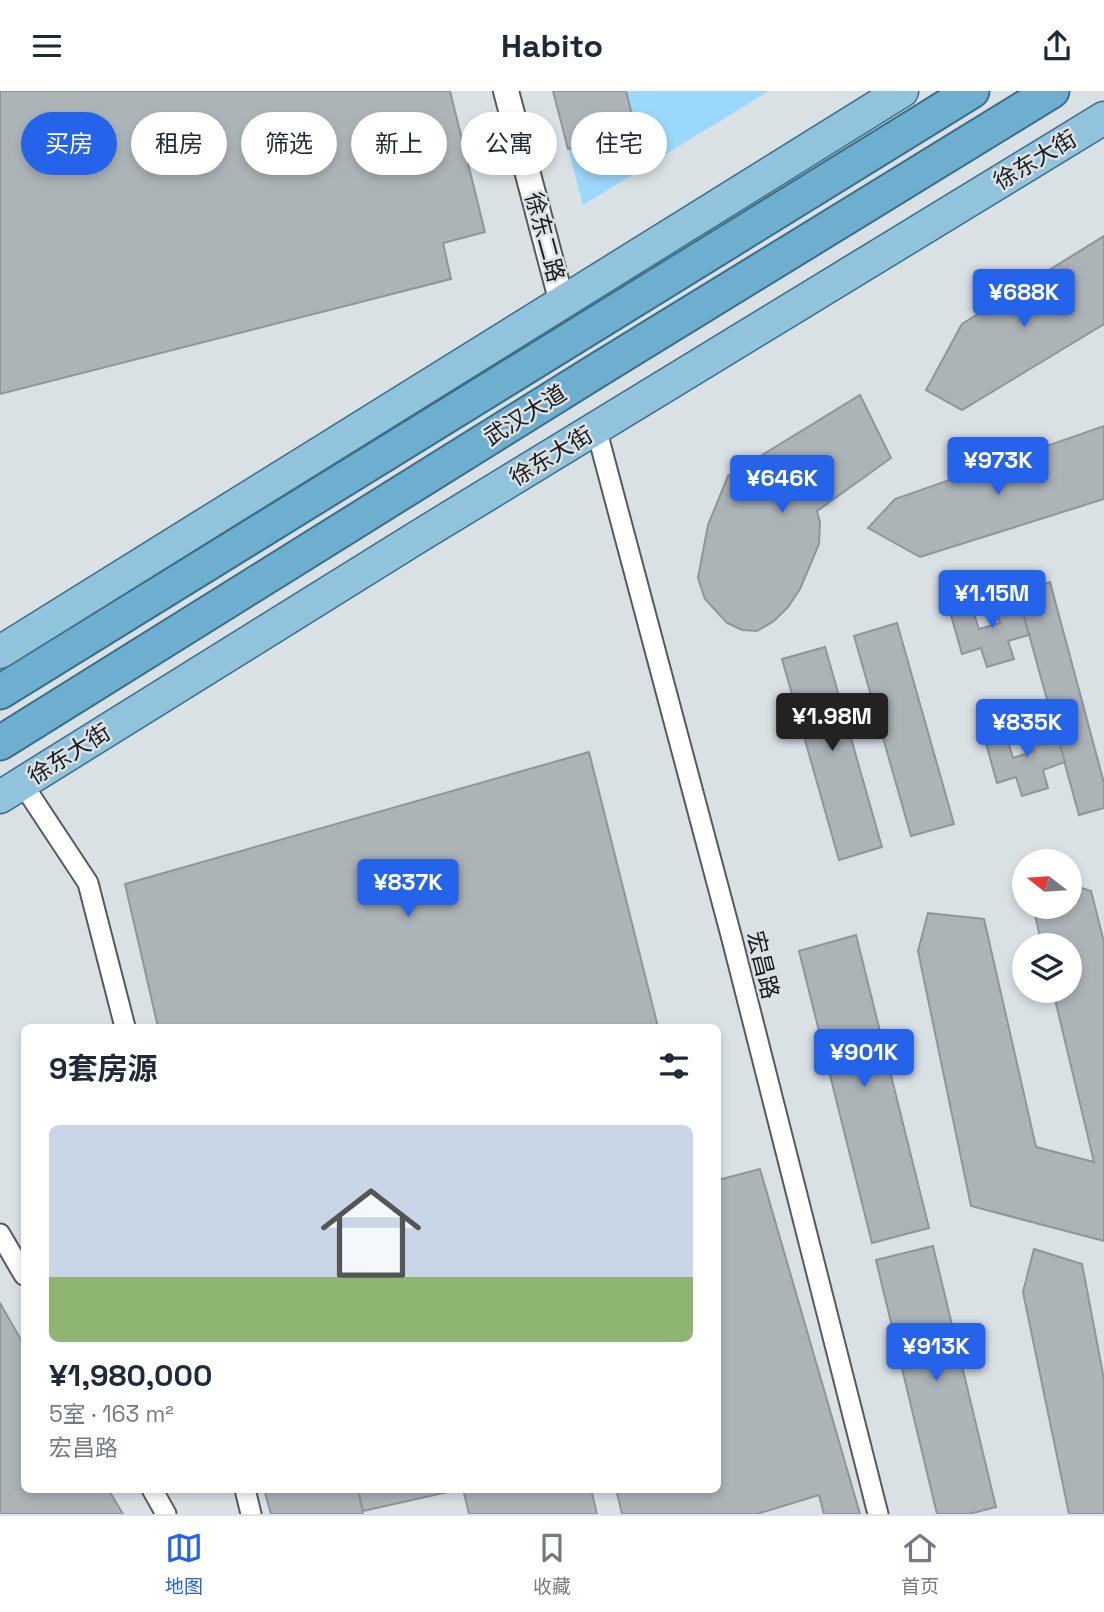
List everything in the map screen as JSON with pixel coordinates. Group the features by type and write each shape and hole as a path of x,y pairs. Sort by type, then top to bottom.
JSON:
{"highway":[{"name":"武汉大道","path":"0,692 972,91"},
{"name":"武汉大道","path":"0,743 589,375 1052,91"}],"main road":[{"path":"0,652 902,91"},
{"name":"徐东大街","path":"11,790 416,538 1104,118"}],"street":[{"name":"徐东二路","path":"506,91 562,303"},
{"name":"宏昌路","path":"596,428 732,939 878,1514"},
{"path":"11,790 88,883 124,1024"},
{"path":"0,1234 21,1270"},
{"path":"154,1493 166,1514"},
{"path":"245,1493 251,1514"}],"shaded area":[{"path":"553,91 769,91 667,154 667,112 571,112 571,159"},
{"path":"575,175 632,175 583,205"}],"building":[{"path":"0,91 450,91 461,135 461,175 471,175 485,232 443,243 451,279 0,394"},
{"path":"553,91 626,91 631,112 571,112 571,148 568,149"},
{"path":"1104,236 1104,324 962,410 926,390 962,324"},
{"path":"860,395 891,458 817,511 820,522 819,544 800,589 788,607 774,621 757,631 742,630 727,623 705,599 698,578 708,525 728,476"},
{"path":"1104,426 1104,499 920,557 868,528 895,499"},
{"path":"1050,582 1104,783 1104,808 1079,815 1017,591"},
{"path":"1017,591 1029,635 1008,641 1014,659 987,667 981,648 962,654 950,612 971,605 979,629 1000,623 992,599"},
{"path":"897,623 954,824 911,836 854,636"},
{"path":"825,647 882,847 839,860 782,659"},
{"path":"1053,721 1065,762 1043,770 1048,788 1022,796 1016,777 997,783 985,740 1006,734 1013,758 1034,751 1027,728"},
{"path":"589,752 657,1024 157,1024 125,884"},
{"path":"1082,888 1091,891 1104,942 1104,1241 971,1206 918,951 928,913 984,919 1036,1147 1094,1162 1056,1003 1082,1003 1082,933 1039,933 1036,919 1082,919"},
{"path":"856,935 929,1228 872,1243 799,951"},
{"path":"760,1169 860,1514 824,1514 819,1495 757,1514 622,1514 617,1493 721,1493 721,1179"},
{"path":"933,1246 996,1507 969,1514 937,1514 876,1260"},
{"path":"1034,1249 1082,1264 1104,1379 1104,1514 1069,1514 1023,1292"},
{"path":"0,1303 21,1340 21,1493 110,1493 123,1514 0,1514"},
{"path":"265,1493 359,1493 363,1514 271,1514"},
{"path":"359,1493 443,1493 363,1511"},
{"path":"464,1493 592,1493 597,1514 469,1514"}]}
